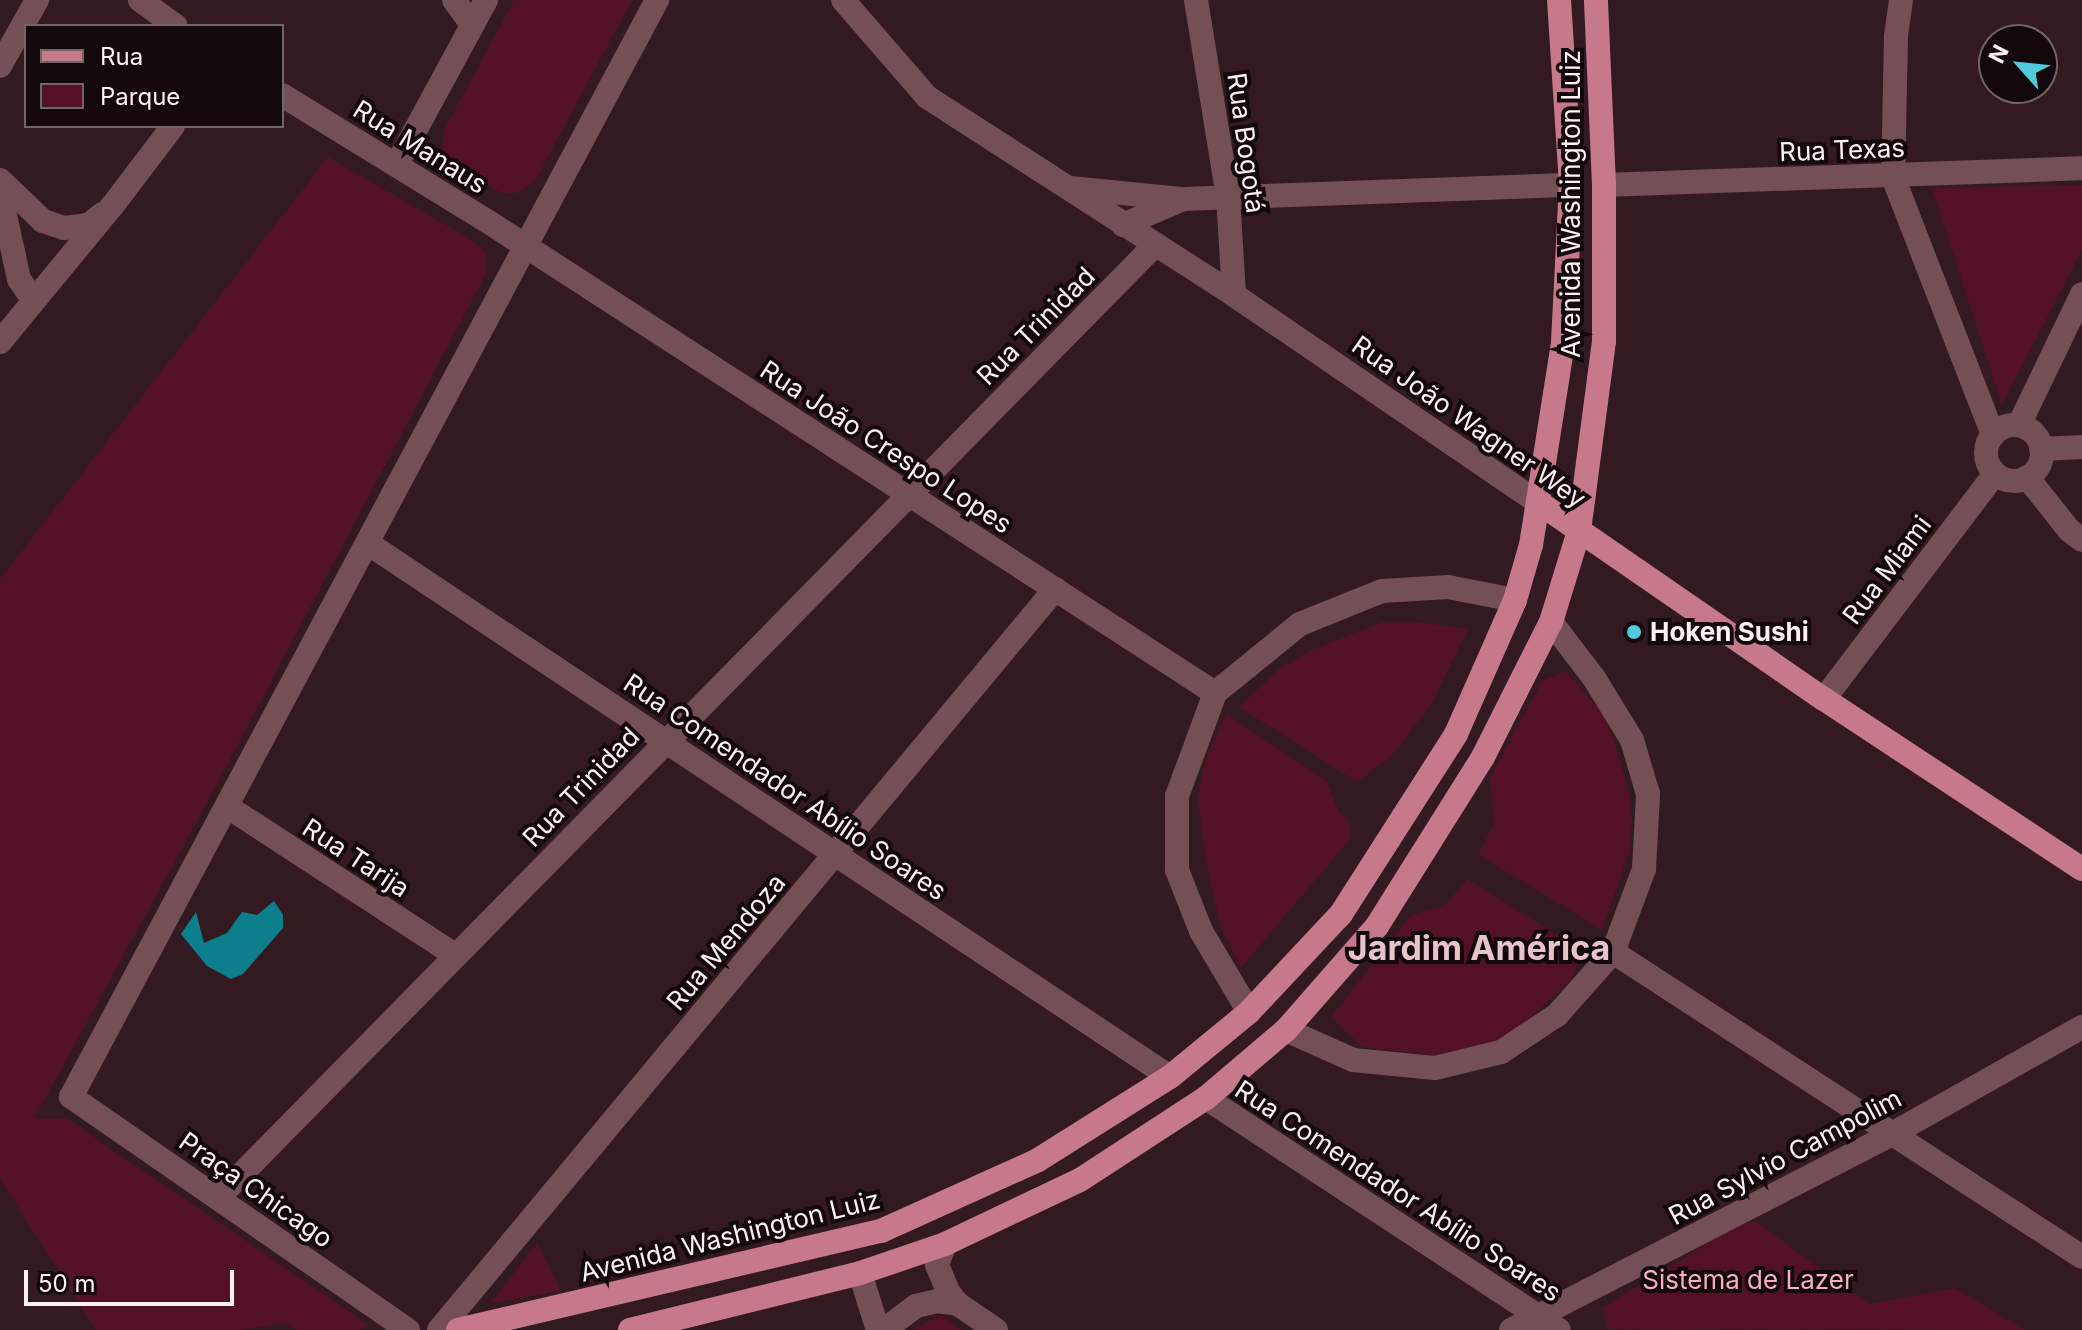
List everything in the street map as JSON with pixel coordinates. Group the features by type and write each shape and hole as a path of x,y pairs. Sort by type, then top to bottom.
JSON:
{"main road":[{"name":"Avenida Washington Luiz","path":"458,1330 881,1231 1038,1160 1170,1077 1249,1012 1341,914 1456,734 1515,600 1531,545 1563,342 1571,185 1559,0"},
{"name":"Avenida Washington Luiz","path":"630,1330 860,1273 945,1244 1080,1180 1206,1098 1286,1030 1377,926 1463,792 1551,622 1579,531 1604,341 1604,185 1596,0"},
{"name":"Rua João Wagner Wey","path":"1538,502 1824,699 2082,869"}],"street":[{"path":"0,66 37,0"},
{"path":"140,0 173,24"},
{"path":"454,0 472,25"},
{"path":"397,164 486,0"},
{"path":"228,807 657,0"},
{"name":"Rua João Wagner Wey","path":"843,0 927,97 1234,295 1538,502"},
{"name":"Rua Bogotá","path":"1196,0 1228,197 1234,295"},
{"path":"1901,0 1896,37 1893,177 1993,435 1987,459 1995,474 2011,481 2027,477 2039,465 2041,449 2034,434 2019,425 2005,426 1993,435"},
{"name":"Rua Manaus","path":"284,96 527,248"},
{"path":"0,342 113,205 171,128"},
{"name":"Rua Texas","path":"1604,185 2082,168"},
{"path":"0,180 43,221 64,228 89,225 113,205"},
{"path":"1063,187 1183,199 1571,185"},
{"path":"0,192 19,279 33,300"},
{"path":"1123,225 1183,199"},
{"name":"Rua Trinidad","path":"218,1198 1154,246"},
{"name":"Rua João Crespo Lopes","path":"527,248 1215,693"},
{"path":"2019,425 2082,294"},
{"path":"2041,449 2082,447"},
{"name":"Rua Miami","path":"1824,699 1995,474"},
{"path":"2027,477 2069,530 2082,540"},
{"name":"Rua Comendador Abílio Soares","path":"369,544 1170,1077"},
{"path":"1249,1012 1201,931 1177,870 1177,796 1215,693 1300,624 1382,591 1448,587 1515,600"},
{"name":"Rua Mendoza","path":"439,1330 1055,589"},
{"path":"1286,1030 1353,1060 1435,1068 1448,1065 1501,1052 1557,1015 1613,952 1644,869 1648,794 1632,740 1594,678 1551,622"},
{"name":"Rua Tarija","path":"228,807 455,955"},
{"name":"Praça Chicago","path":"228,807 71,1097 408,1330"},
{"path":"1613,952 2082,1257"},
{"name":"Rua Sylvio Campolim","path":"1511,1330 1549,1323 2082,1027"},
{"name":"Rua Comendador Abílio Soares","path":"1206,1098 1549,1323"},
{"path":"945,1244 939,1255 938,1274 958,1304 996,1330"},
{"path":"860,1273 881,1330 916,1306 937,1301 958,1304"}],"green space":[{"path":"514,0 632,0 535,181 517,193 501,193 452,163 442,149 444,130"},
{"path":"328,157 472,240 486,253 486,274 207,803 34,1119 66,1118 369,1325 360,1330 297,1330 286,1323 242,1330 96,1330 0,1179 0,579"},
{"path":"2082,185 2082,250 2002,405 1932,188"},
{"path":"1383,622 1417,622 1468,629 1432,703 1391,757 1357,782 1239,707 1278,670 1309,651"},
{"path":"1566,671 1603,714 1628,787 1632,817 1630,850 1602,930 1478,854 1494,824 1490,778 1542,681"},
{"path":"1226,714 1327,781 1339,813 1349,819 1351,838 1241,968 1221,927 1205,857 1198,796 1204,764"},
{"path":"1467,879 1584,952 1572,978 1528,1021 1492,1043 1434,1055 1362,1047 1331,1017 1410,916 1446,904"},
{"name":"Sistema de Lazer","path":"1755,1221 1869,1304 1955,1288 2025,1330 1608,1329 1602,1308 1740,1224"},
{"path":"537,1243 561,1291 491,1303"},
{"path":"941,1315 961,1330 915,1330 915,1328"}],"water":[{"path":"274,901 283,915 283,928 243,974 231,979 207,966 181,934 196,912 204,943 227,933 242,912 257,915"}],"place":[{"name":"Hoken Sushi","path":"1634,632"}],"district":[{"name":"Jardim América","path":"1479,948"}]}
